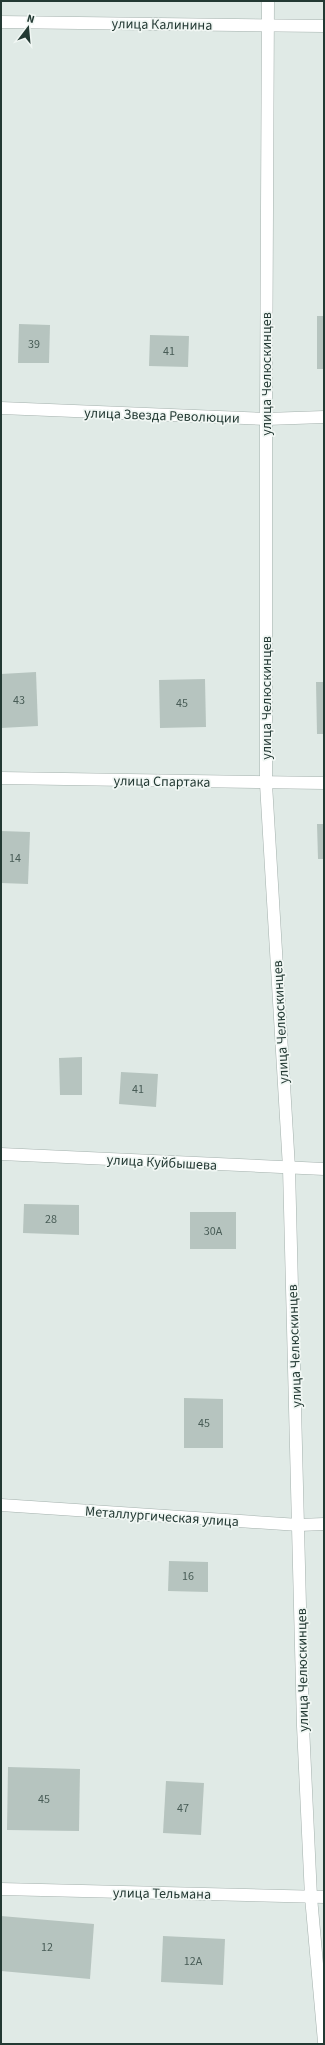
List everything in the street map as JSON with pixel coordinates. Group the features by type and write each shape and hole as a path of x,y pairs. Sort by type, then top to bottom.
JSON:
{"street":[{"name":"улица Челюскинцев","path":"268,1 266,784 289,1168 303,1726 311,1897 324,2042"},
{"name":"улица Калинина","path":"1,22 324,26"},
{"name":"улица Звезда Революции","path":"1,408 266,419 324,417"},
{"name":"улица Спартака","path":"1,778 266,784 324,783"},
{"name":"улица Куйбышева","path":"1,1154 289,1168 324,1168"},
{"name":"Металлургическая улица","path":"1,1505 299,1525 324,1524"},
{"name":"улица Тельмана","path":"1,1889 324,1897"}],"building":[{"path":"317,316 324,316 324,369 317,369"},
{"path":"19,324 50,325 49,363 18,363"},
{"path":"150,335 189,336 188,367 149,366"},
{"path":"36,672 38,726 1,728 1,674"},
{"path":"205,679 206,727 160,728 159,680"},
{"path":"316,682 324,682 324,734 317,734"},
{"path":"317,824 324,824 324,859 318,859"},
{"path":"1,831 30,832 28,884 1,883"},
{"path":"82,1057 82,1095 60,1095 59,1058"},
{"path":"121,1072 158,1074 156,1107 119,1104"},
{"path":"24,1204 79,1205 79,1235 23,1233"},
{"path":"190,1212 236,1212 236,1249 190,1249"},
{"path":"184,1398 223,1399 223,1448 184,1448"},
{"path":"169,1561 208,1562 208,1592 168,1591"},
{"path":"8,1767 80,1769 79,1831 7,1830"},
{"path":"166,1781 204,1783 201,1835 163,1833"},
{"path":"1,1916 94,1924 90,1979 1,1971"},
{"path":"163,1936 225,1939 223,1985 161,1982"}]}
